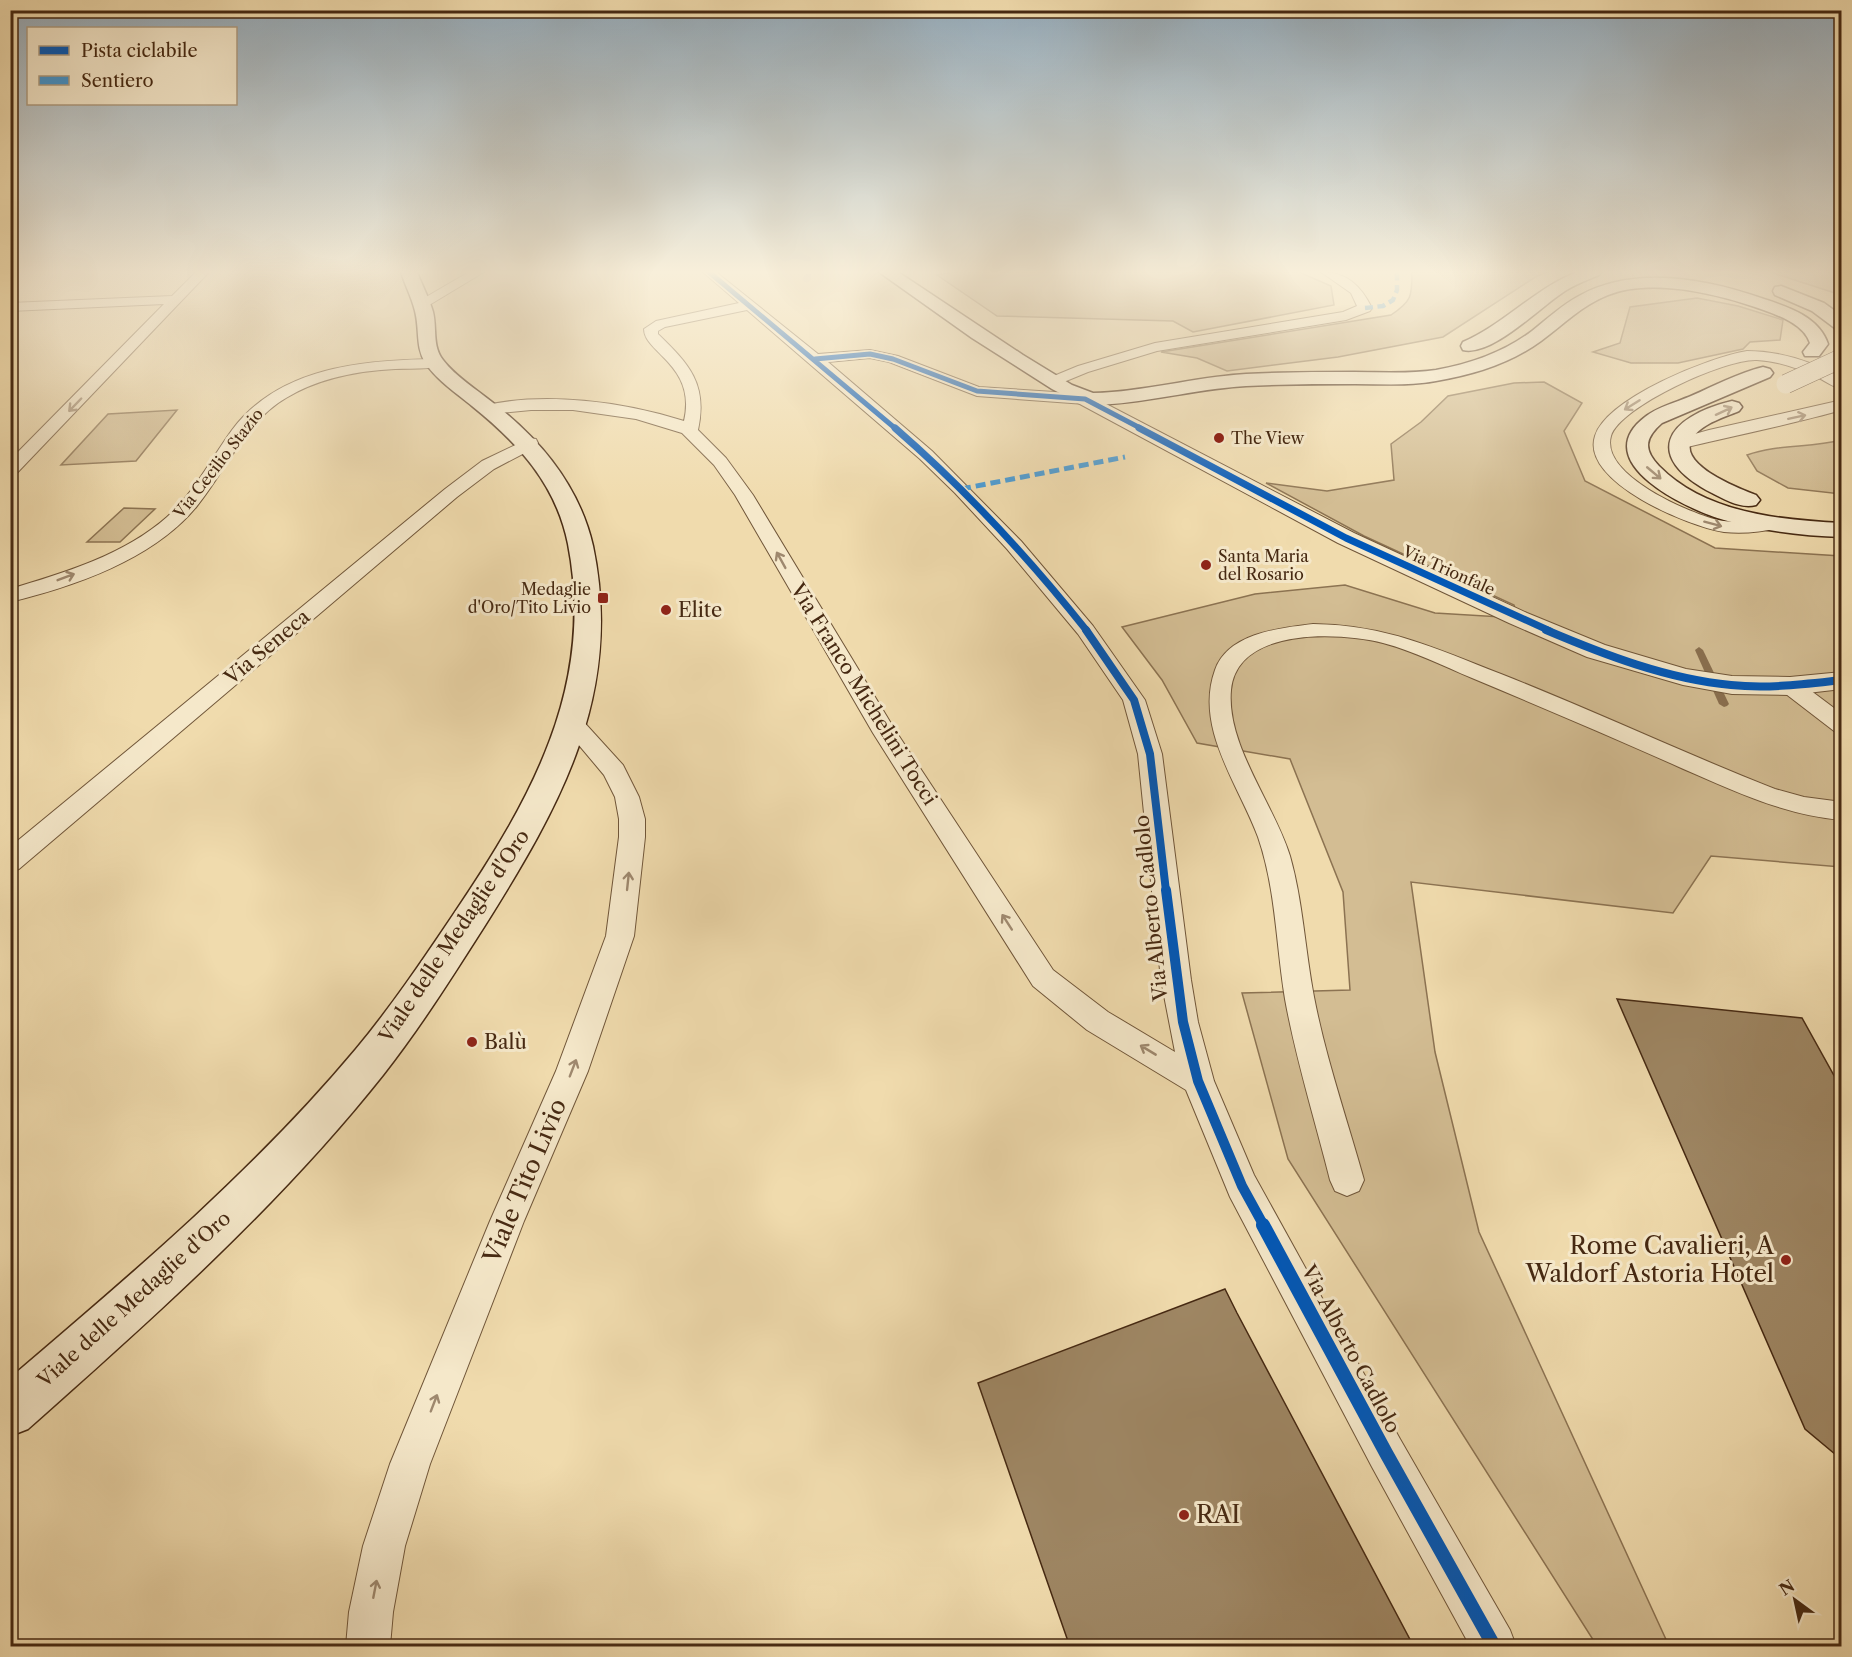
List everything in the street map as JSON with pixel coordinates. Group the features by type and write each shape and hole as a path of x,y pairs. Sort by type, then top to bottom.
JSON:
{"main road":[{"path":"428,349 435,363"},
{"name":"Via Trionfale","path":"1001,349 1078,395"},
{"path":"1450,352 1459,349"},
{"path":"1228,381 1398,378 1451,373 1514,349"},
{"path":"1814,349 1655,419 1642,431 1636,447 1640,459 1648,468 1687,496 1715,509 1772,525 1842,530"},
{"path":"1841,359 1698,423 1685,432 1679,444 1682,459 1695,472 1736,496 1782,508 1842,513"},
{"path":"1078,395 1132,395 1189,385 1406,360"},
{"name":"Viale delle Medaglie d'Oro","path":"10,1411 127,1308 245,1197 369,1062 417,996 505,866 550,782 574,725 583,679 589,619 579,541 562,494 550,470 530,443 450,378 435,363"}],"street":[{"path":"10,470 128,349"},
{"path":"489,409 540,405 592,406 646,416 690,430 694,418 693,402 686,372 665,349"},
{"name":"Via Alberto Cadlolo","path":"802,349 926,455 994,523 1086,630 1134,700 1150,754 1176,980 1183,1022 1198,1081 1242,1186 1494,1647"},
{"path":"1054,381 1148,349"},
{"path":"815,359 854,354 876,355 977,391 1078,395 1107,362"},
{"path":"1772,525 1718,526 1652,498 1628,483 1607,462 1602,444 1605,430 1619,414 1642,399 1711,364 1738,355 1760,355 1787,362 1821,374 1842,385"},
{"name":"Via Cecilio Stazio","path":"10,596 104,561 144,541 163,528 186,507 255,413 277,395 305,382 350,370 389,364 435,363"},
{"name":"Via Trionfale","path":"1078,395 1346,538 1572,642 1701,681 1732,685 1790,686 1842,680"},
{"path":"1679,444 1842,405"},
{"name":"Via Franco Michelini Tocci","path":"690,430 728,472 744,495 885,734 1043,978 1081,1010 1198,1081"},
{"name":"Via Seneca","path":"10,862 451,493 488,465 530,443"},
{"path":"1347,1180 1301,1002 1277,857 1230,743 1221,712 1220,688 1223,673 1238,652 1274,637 1306,631 1344,630 1387,638 1530,693 1772,796 1816,810 1842,811"},
{"path":"1790,686 1842,726"},
{"name":"Viale Tito Livio","path":"368,1647 371,1612 384,1545 410,1464 503,1230 572,1071 620,936 632,837 627,797 614,771 574,725"}],"shaded area":[{"path":"1178,349 1378,349 1338,357 1227,371 1197,358 1161,352"},
{"path":"1601,349 1741,349 1678,363 1631,363 1593,352"},
{"path":"1544,382 1582,403 1564,431 1585,481 1715,548 1841,556 1841,867 1711,856 1673,913 1411,882 1435,1052 1479,1232 1669,1646 1597,1646 1288,1159 1242,993 1350,990 1343,892 1290,759 1197,743 1162,680 1122,627 1255,594 1345,585 1435,613 1518,618 1514,605 1364,536 1266,483 1327,491 1394,480 1391,444 1421,422 1448,396 1514,383"},
{"path":"177,410 136,461 61,465 108,414"},
{"path":"1841,440 1841,494 1788,488 1757,471 1747,455 1770,449"},
{"path":"124,508 155,509 120,542 87,542"}],"building":[{"name":"Rome Cavalieri, A Waldorf Astoria Hotel","path":"1617,999 1802,1018 1842,1090 1842,1460 1805,1429"},
{"name":"RAI","path":"1225,1289 1414,1647 1070,1647 978,1383"}],"waterway":[{"path":"1699,650 1724,704"}],"marked path":[{"path":"961,489 1125,457"}],"cycle path":[{"path":"803,349 926,455 1014,545 1086,630 1134,700 1150,754 1176,980 1183,1022 1198,1081 1242,1186 1386,1453 1494,1646"},
{"path":"815,359 870,354 893,359 977,391 1085,399 1346,538 1518,618 1596,651 1683,677 1732,685 1790,686 1842,680"}],"place":[{"name":"The View","path":"1219,438"},
{"name":"Santa Maria del Rosario","path":"1206,565"},
{"name":"Medaglie d'Oro/Tito Livio","path":"603,598"},
{"name":"Elite","path":"666,610"},
{"name":"Balù","path":"472,1042"},
{"name":"Rome Cavalieri, A Waldorf Astoria Hotel","path":"1786,1260"},
{"name":"RAI","path":"1184,1515"}]}
